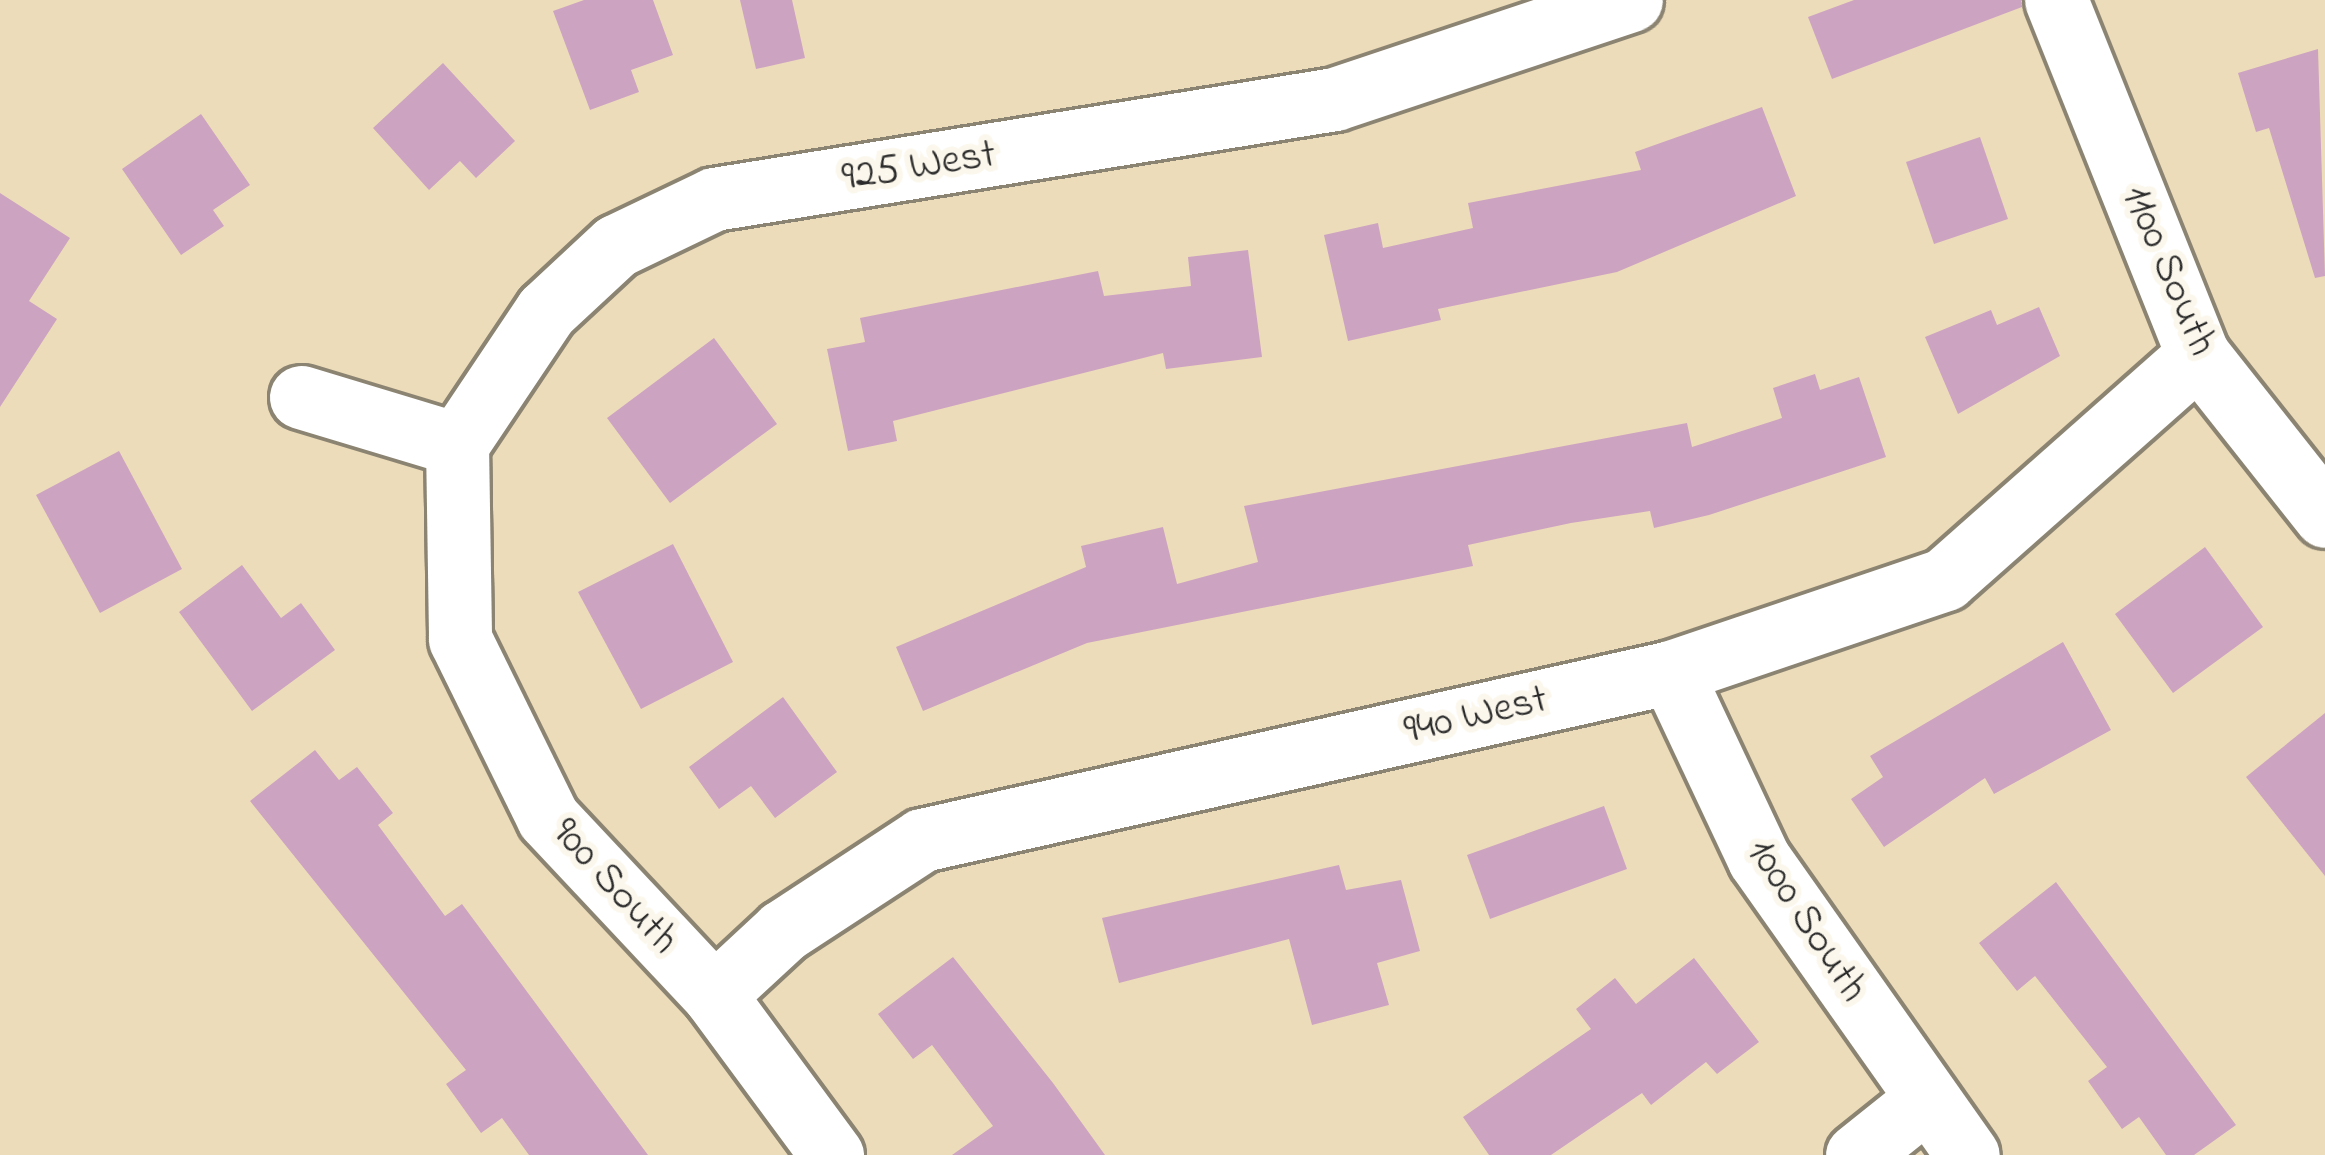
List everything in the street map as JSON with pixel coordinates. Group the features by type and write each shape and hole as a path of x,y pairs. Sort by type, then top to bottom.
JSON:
{"street":[{"name":"925 West","path":"457,444 545,311 616,246 715,199 1335,99 1630,0"},
{"name":"1100 South","path":"2056,0 2198,355 2325,516"},
{"name":"940 West","path":"714,995 782,931 922,840 1671,672 1945,579 2198,355"},
{"path":"301,398 457,444"},
{"name":"900 South","path":"457,444 460,639 548,818 714,995 832,1155"},
{"name":"1000 South","path":"1671,672 1760,859 1968,1155"},
{"path":"1857,1155 1927,1100"}],"building":[{"path":"584,0 653,0 673,55 631,70 639,92 590,110 553,11"},
{"path":"740,0 792,0 805,58 756,69"},
{"path":"1854,0 2021,0 2022,7 1832,79 1808,17"},
{"path":"2318,49 2325,276 2315,278 2269,128 2256,132 2238,73"},
{"path":"443,63 515,141 476,178 460,161 429,190 373,128"},
{"path":"1762,107 1796,196 1617,272 1438,309 1441,320 1348,341 1324,235 1378,223 1383,248 1473,228 1468,203 1641,170 1635,152"},
{"path":"201,114 250,185 213,210 224,226 181,255 122,169"},
{"path":"1980,137 2008,219 1934,244 1906,162"},
{"path":"0,193 70,238 29,301 57,319 0,407"},
{"path":"1248,250 1262,357 1166,369 1163,353 893,421 897,441 848,451 827,349 865,342 860,318 1098,271 1104,296 1191,286 1188,257"},
{"path":"2039,307 2060,356 1958,414 1925,337 1991,310 1997,325"},
{"path":"714,338 777,424 670,503 607,418"},
{"path":"1815,374 1820,390 1859,377 1886,457 1709,515 1654,528 1650,511 1571,523 1468,545 1473,566 1087,643 923,711 896,647 1086,567 1081,546 1163,527 1177,584 1258,562 1244,506 1687,423 1692,447 1782,418 1773,388"},
{"path":"119,451 182,569 100,613 36,495"},
{"path":"673,544 733,662 641,709 578,592"},
{"path":"2205,547 2263,627 2173,693 2115,614"},
{"path":"242,565 281,618 301,603 335,650 252,711 179,612"},
{"path":"2063,642 2111,730 1994,794 1985,778 1884,847 1851,799 1883,777 1870,756"},
{"path":"783,697 837,772 775,818 751,786 719,809 689,767"},
{"path":"2325,713 2325,876 2246,777"},
{"path":"315,750 339,780 357,767 393,813 378,825 445,916 462,904 648,1155 529,1155 502,1118 481,1133 446,1084 466,1070 250,801"},
{"path":"1604,806 1627,869 1490,919 1467,855"},
{"path":"1339,865 1346,890 1401,880 1420,951 1377,963 1389,1005 1312,1025 1289,939 1119,983 1102,918"},
{"path":"2056,882 2236,1125 2194,1155 2166,1155 2139,1117 2122,1129 2088,1081 2107,1067 2035,976 2017,991 1979,943"},
{"path":"953,957 1105,1155 952,1155 993,1126 932,1045 913,1059 878,1014"},
{"path":"1694,958 1759,1042 1717,1074 1706,1062 1651,1105 1642,1093 1551,1155 1489,1155 1463,1117 1591,1029 1576,1009 1615,978 1636,1004"}]}
